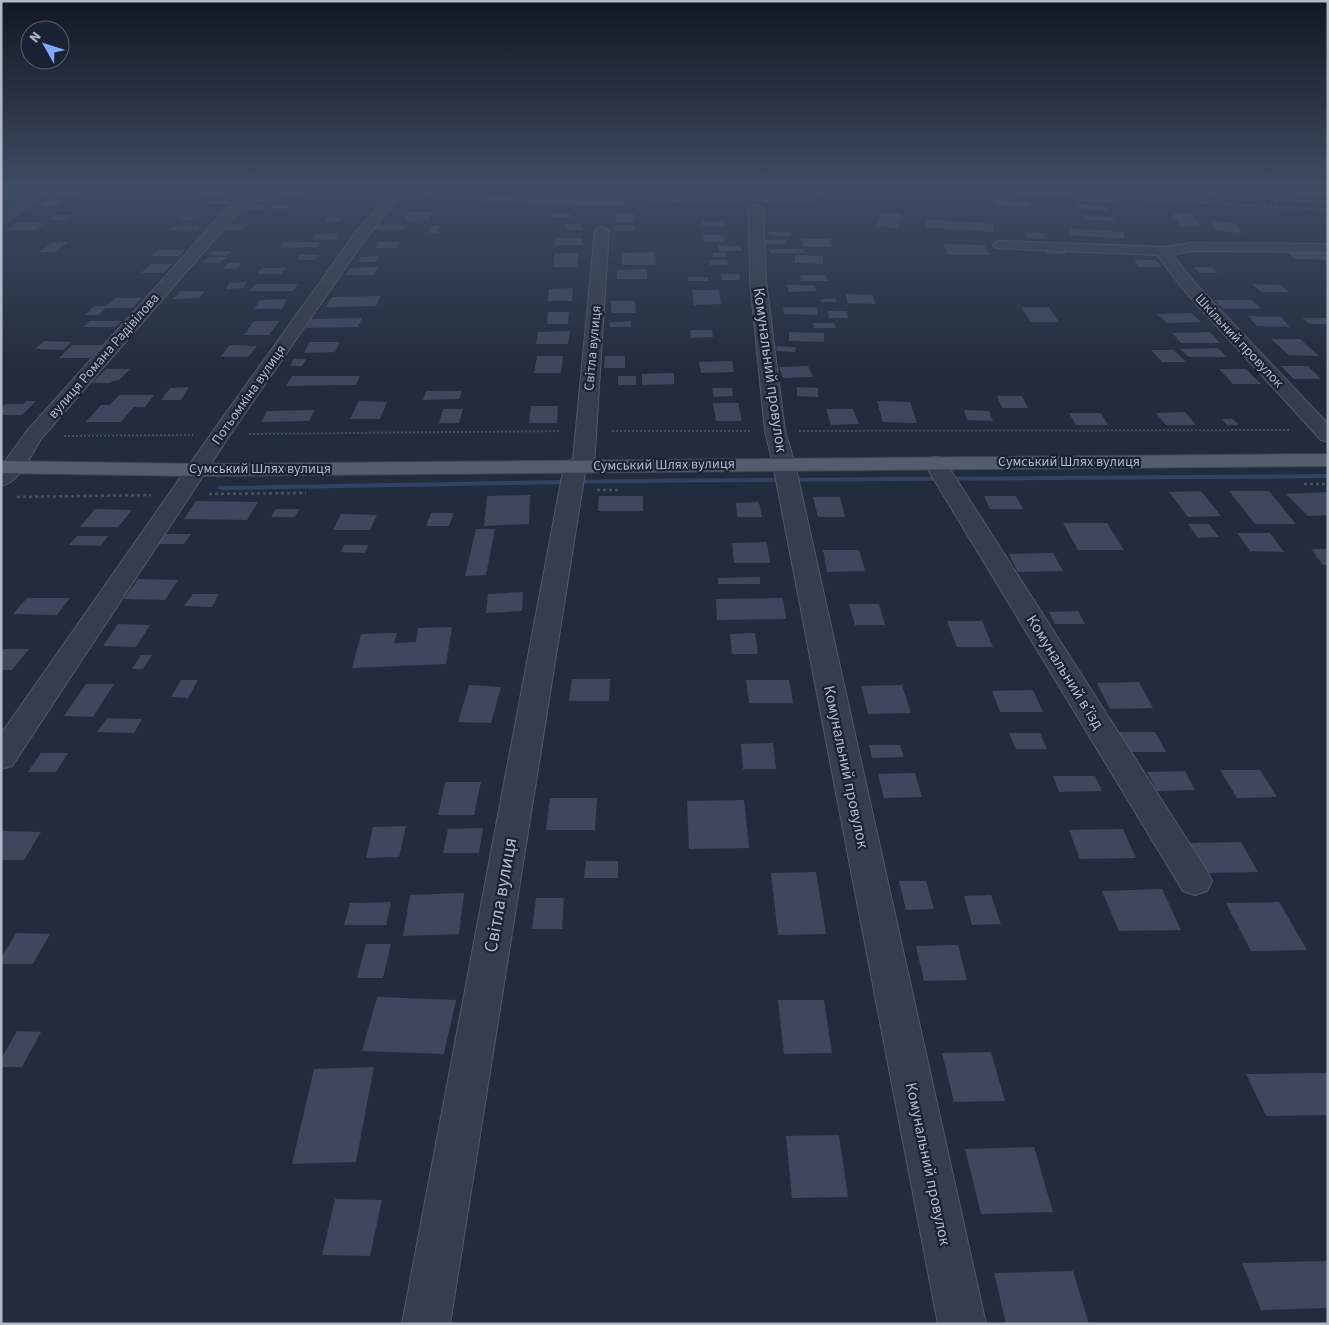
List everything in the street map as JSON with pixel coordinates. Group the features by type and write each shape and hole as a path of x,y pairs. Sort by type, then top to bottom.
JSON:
{"main road":[{"name":"Сумський Шлях вулиця","path":"5,471 1328,460"}],"street":[{"name":"вулиця Романа Радівілова","path":"5,471 33,436 199,248"},
{"name":"Потьомкіна вулиця","path":"1,758 220,435 352,248"},
{"name":"Світла вулиця","path":"426,1324 586,431 601,248"},
{"name":"Комунальний провулок","path":"757,248 758,281 776,431 962,1324"},
{"path":"1079,248 1168,251 1182,248"},
{"path":"1305,248 1328,248"},
{"name":"Шкільний провулок","path":"1168,251 1164,254 1188,285 1325,433"},
{"name":"Комунальний в’їзд","path":"935,463 1195,881"}],"path":[{"path":"33,436 586,431 1325,433"}],"building":[{"path":"45,248 60,248 54,252 39,252"},
{"path":"718,248 741,248 742,251 719,251"},
{"path":"945,248 986,248 990,255 948,255"},
{"path":"769,249 803,249 804,253 770,253"},
{"path":"1044,249 1063,250 1067,254 1047,254"},
{"path":"158,250 186,250 179,256 151,256"},
{"path":"214,251 231,251 226,256 209,255"},
{"path":"655,252 656,265 622,265 622,253"},
{"path":"726,252 727,257 713,257 713,253"},
{"path":"1287,252 1328,253 1328,260 1295,259"},
{"path":"555,253 579,253 577,267 553,267"},
{"path":"300,255 318,255 315,260 297,260"},
{"path":"795,255 823,256 823,264 795,263"},
{"path":"379,256 376,262 358,262 361,257"},
{"path":"209,257 227,257 220,263 202,263"},
{"path":"709,260 727,260 728,265 710,265"},
{"path":"1134,260 1156,260 1162,267 1139,267"},
{"path":"229,263 242,263 236,269 222,269"},
{"path":"151,264 172,264 163,273 141,273"},
{"path":"378,267 374,275 346,275 350,268"},
{"path":"1193,267 1211,267 1218,273 1200,273"},
{"path":"262,268 286,268 281,274 257,274"},
{"path":"647,269 647,279 617,279 617,270"},
{"path":"721,274 739,274 740,280 722,280"},
{"path":"800,275 826,275 828,281 801,281"},
{"path":"688,277 708,277 708,281 688,281"},
{"path":"247,282 243,288 226,289 229,283"},
{"path":"255,284 298,284 293,291 250,291"},
{"path":"1252,284 1280,285 1290,292 1261,292"},
{"path":"787,285 814,285 817,291 789,292"},
{"path":"573,288 572,301 548,301 549,289"},
{"path":"692,290 719,290 721,304 694,305"},
{"path":"180,291 205,291 199,298 173,299"},
{"path":"846,294 873,295 875,304 847,303"},
{"path":"380,296 376,306 326,307 332,297"},
{"path":"115,298 142,298 132,308 105,308 98,315 85,315 94,306 106,306"},
{"path":"835,298 837,302 821,302 820,299"},
{"path":"287,299 282,309 254,309 260,300"},
{"path":"1214,300 1252,300 1261,309 1223,309"},
{"path":"611,301 635,301 636,313 611,313"},
{"path":"783,307 817,307 818,315 784,314"},
{"path":"1021,307 1049,307 1059,322 1031,322"},
{"path":"828,311 847,311 848,318 829,318"},
{"path":"548,312 569,312 568,324 547,324"},
{"path":"1191,313 1201,322 1167,323 1157,314"},
{"path":"1248,316 1281,317 1290,327 1257,326"},
{"path":"362,318 358,327 306,328 311,319"},
{"path":"1302,318 1327,318 1328,324 1310,324"},
{"path":"90,321 122,321 115,327 83,327"},
{"path":"254,321 279,321 269,335 244,335"},
{"path":"631,321 631,327 610,327 610,322"},
{"path":"813,323 834,323 836,328 814,328"},
{"path":"690,330 712,330 713,337 691,338"},
{"path":"570,331 568,344 536,344 538,332"},
{"path":"789,332 824,333 824,342 789,341"},
{"path":"1210,332 1220,343 1181,343 1172,333"},
{"path":"1271,339 1300,339 1319,356 1289,355"},
{"path":"44,341 72,342 63,350 35,349"},
{"path":"309,342 340,342 335,352 304,353"},
{"path":"72,345 103,345 90,358 59,358"},
{"path":"230,345 257,346 248,357 220,357"},
{"path":"777,346 796,347 795,352 776,351"},
{"path":"1218,348 1227,357 1189,357 1180,349"},
{"path":"1151,350 1174,350 1186,362 1162,362"},
{"path":"537,356 563,356 561,373 534,373"},
{"path":"605,356 625,356 625,368 604,368"},
{"path":"294,359 306,359 302,366 290,366"},
{"path":"732,361 734,372 701,373 699,362"},
{"path":"808,366 813,377 783,378 779,367"},
{"path":"1281,366 1308,366 1321,379 1294,379"},
{"path":"106,369 130,369 119,380 110,383 92,383"},
{"path":"1219,369 1246,369 1261,384 1233,384"},
{"path":"674,373 674,384 642,385 642,374"},
{"path":"292,376 360,376 356,385 286,386"},
{"path":"618,376 636,376 636,385 618,385"},
{"path":"189,387 181,400 161,400 170,388"},
{"path":"797,387 818,388 818,397 797,396"},
{"path":"712,388 732,388 733,396 714,397"},
{"path":"426,391 462,391 459,399 423,400"},
{"path":"119,395 154,395 145,407 134,407 121,422 86,422 101,405 110,405"},
{"path":"997,396 1022,396 1028,408 1002,408"},
{"path":"26,401 36,401 22,415 1,415 1,408 5,404 24,404"},
{"path":"359,401 387,402 380,419 350,419"},
{"path":"877,401 910,402 917,423 883,422"},
{"path":"713,403 738,403 742,421 716,421"},
{"path":"531,406 558,406 557,423 529,423"},
{"path":"443,409 463,409 459,423 439,423"},
{"path":"826,409 853,409 859,424 831,425"},
{"path":"315,410 309,421 261,422 267,411"},
{"path":"964,410 989,411 993,421 967,420"},
{"path":"1185,412 1196,425 1166,425 1156,413"},
{"path":"1069,413 1101,413 1108,425 1076,425"},
{"path":"1222,419 1233,419 1239,425 1227,425"},
{"path":"1201,491 1221,516 1188,517 1169,492"},
{"path":"1229,491 1269,491 1296,524 1255,524"},
{"path":"1328,492 1328,515 1308,516 1286,494"},
{"path":"530,495 529,524 484,526 487,496"},
{"path":"599,496 643,496 643,511 598,511"},
{"path":"984,496 1016,496 1023,509 990,509"},
{"path":"813,497 840,497 845,517 818,517"},
{"path":"196,501 258,502 247,520 184,519"},
{"path":"759,502 762,517 737,517 736,503"},
{"path":"95,509 132,510 118,527 80,527"},
{"path":"276,509 299,509 295,517 271,517"},
{"path":"431,513 454,513 449,526 426,526"},
{"path":"341,514 377,515 370,530 333,530"},
{"path":"1063,523 1107,523 1124,550 1078,550"},
{"path":"1188,524 1209,524 1219,537 1198,538"},
{"path":"476,529 495,529 486,575 465,576"},
{"path":"1237,533 1270,533 1284,552 1250,551"},
{"path":"164,534 191,534 184,544 157,544"},
{"path":"77,536 108,536 101,546 69,545"},
{"path":"767,542 770,563 734,563 732,543"},
{"path":"344,545 368,545 365,553 341,552"},
{"path":"1311,549 1328,549 1328,565 1323,565"},
{"path":"823,550 859,550 865,571 827,572"},
{"path":"1053,553 1063,571 1018,572 1009,554"},
{"path":"760,577 760,584 718,584 718,578"},
{"path":"138,579 178,580 165,600 124,599"},
{"path":"523,592 522,611 486,613 488,594"},
{"path":"193,594 219,594 212,607 184,606"},
{"path":"27,598 70,598 57,615 13,614"},
{"path":"783,598 786,619 717,620 716,599"},
{"path":"849,604 879,604 885,625 855,625"},
{"path":"1078,611 1085,624 1055,624 1049,612"},
{"path":"947,621 982,621 993,647 957,647"},
{"path":"118,624 150,625 136,647 103,646"},
{"path":"452,627 446,664 352,668 361,634 397,633 394,643 416,642 418,628"},
{"path":"755,633 758,654 732,654 730,634"},
{"path":"1,649 29,649 12,670 1,670"},
{"path":"141,655 152,655 143,669 132,669"},
{"path":"572,679 610,679 609,701 569,701"},
{"path":"181,680 198,680 188,698 171,697"},
{"path":"746,680 789,680 793,703 749,703"},
{"path":"1139,682 1153,708 1110,709 1097,683"},
{"path":"86,684 114,684 93,717 64,716"},
{"path":"469,685 501,687 491,723 458,722"},
{"path":"902,685 911,713 868,714 861,686"},
{"path":"1033,690 1043,712 1000,712 992,691"},
{"path":"107,718 142,719 134,733 97,732"},
{"path":"1117,732 1155,732 1166,752 1127,752"},
{"path":"1009,733 1040,733 1047,749 1016,749"},
{"path":"773,743 776,769 743,769 741,744"},
{"path":"869,745 900,745 904,757 872,758"},
{"path":"41,753 68,753 56,772 28,772"},
{"path":"1220,770 1260,770 1277,797 1237,798"},
{"path":"1185,771 1195,790 1157,791 1147,772"},
{"path":"915,773 922,797 884,798 878,774"},
{"path":"1053,776 1095,776 1102,791 1059,792"},
{"path":"445,782 481,782 474,815 438,815"},
{"path":"550,798 597,798 595,830 546,830"},
{"path":"744,800 749,848 689,849 687,801"},
{"path":"406,826 399,857 366,858 373,827"},
{"path":"483,828 479,853 443,853 448,829"},
{"path":"1123,829 1136,858 1080,859 1069,830"},
{"path":"1,831 41,832 24,860 1,860"},
{"path":"1241,842 1258,872 1204,873 1189,843"},
{"path":"586,861 618,861 618,878 584,878"},
{"path":"816,872 826,934 778,935 771,873"},
{"path":"899,881 926,881 934,909 906,910"},
{"path":"1162,889 1181,930 1119,931 1102,891"},
{"path":"464,893 459,934 403,936 410,895"},
{"path":"991,895 1001,924 972,925 964,896"},
{"path":"536,898 564,898 562,929 532,929"},
{"path":"391,902 386,925 344,925 350,903"},
{"path":"1279,902 1307,950 1251,951 1226,903"},
{"path":"16,933 50,934 33,964 1,964 1,958"},
{"path":"366,944 391,944 383,978 357,978"},
{"path":"958,945 967,980 924,981 916,946"},
{"path":"377,997 456,1000 444,1054 362,1051"},
{"path":"778,1000 824,1000 832,1053 784,1054"},
{"path":"17,1031 41,1032 22,1067 1,1067 1,1059"},
{"path":"991,1052 1005,1101 954,1102 942,1053"},
{"path":"374,1067 356,1162 292,1164 314,1069"},
{"path":"1328,1073 1328,1115 1266,1116 1246,1074"},
{"path":"839,1135 848,1197 792,1198 786,1136"},
{"path":"1034,1147 1053,1212 981,1214 965,1149"},
{"path":"335,1199 382,1200 370,1256 322,1255"},
{"path":"1328,1261 1328,1308 1261,1310 1242,1263"},
{"path":"1073,1271 1089,1324 1006,1324 994,1273"}],"waterway":[{"path":"221,488 621,481 1328,476"}]}
